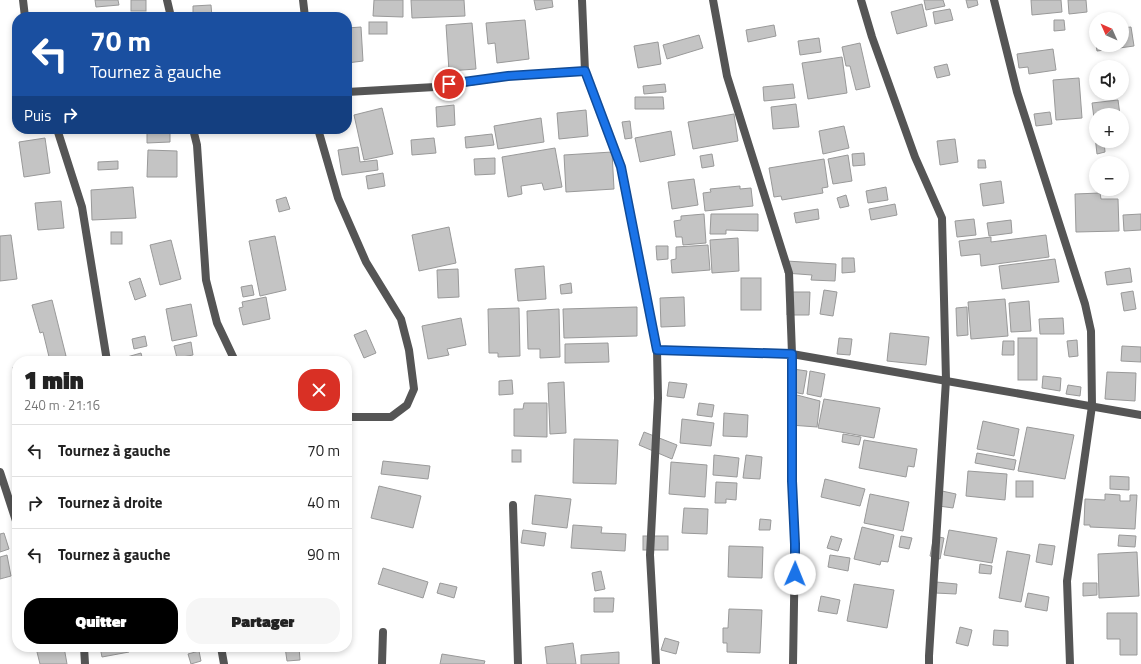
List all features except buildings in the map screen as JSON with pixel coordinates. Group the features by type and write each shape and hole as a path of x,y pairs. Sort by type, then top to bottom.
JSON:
{"street":[{"path":"23,0 24,12"},
{"path":"167,0 170,12"},
{"path":"303,0 304,12"},
{"path":"582,0 585,71 621,167 657,350 658,398 650,555 656,664"},
{"path":"713,0 727,76 789,273 792,354 792,481 795,544 793,664"},
{"path":"861,0 872,38 915,157 942,218 946,380 929,664"},
{"path":"994,0 1017,92 1085,304 1091,331 1092,406 1067,581 1070,664"},
{"path":"352,92 434,87 508,76 585,71"},
{"path":"59,134 82,207 106,356"},
{"path":"194,134 197,144 206,280 217,323 233,356"},
{"path":"319,134 338,198 350,226 366,262 401,319 409,350 414,389 407,405 391,416 352,417"},
{"path":"657,350 792,354 1141,415"},
{"path":"0,472 12,509"},
{"path":"513,505 518,664"},
{"path":"382,664 383,632"},
{"path":"84,652 85,664"},
{"path":"222,652 224,664"}],"route":[{"path":"449,84 508,76 585,71 621,167 657,350 792,354 792,481 795,574"}]}
